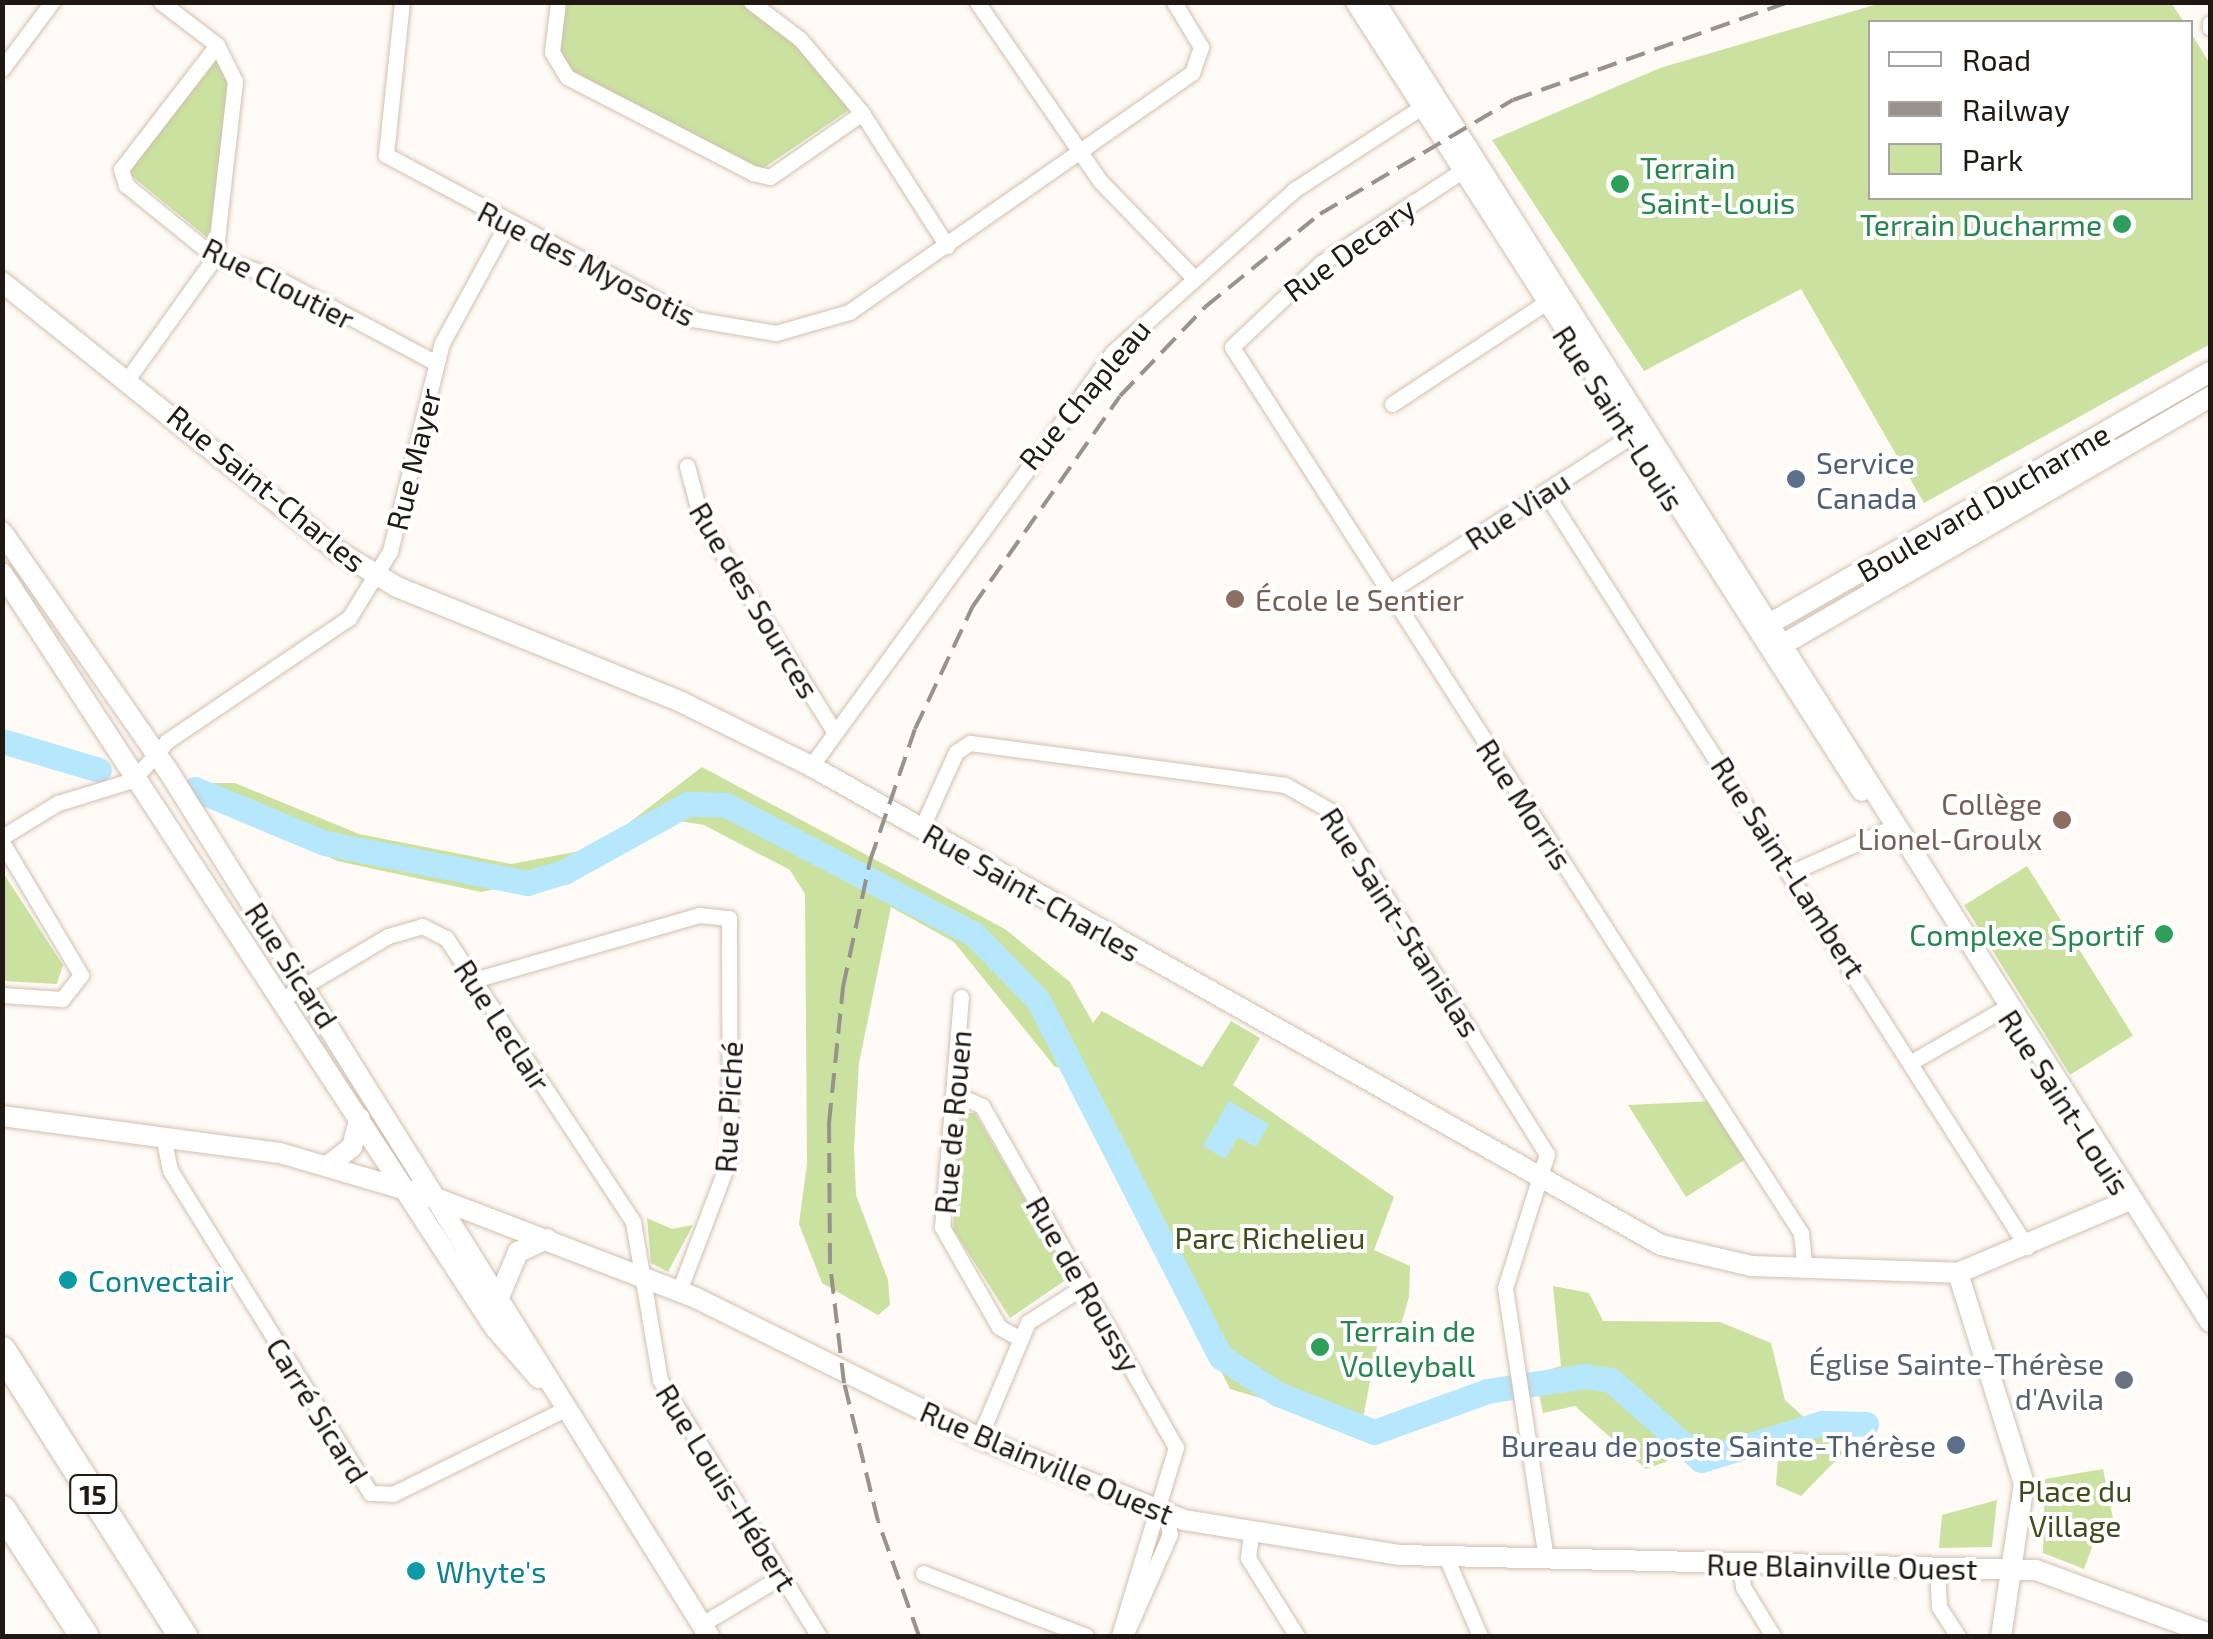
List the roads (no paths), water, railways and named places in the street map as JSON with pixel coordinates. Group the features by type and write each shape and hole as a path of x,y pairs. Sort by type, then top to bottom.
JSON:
{"highway":[{"name":"15","path":"2,1351 184,1636"},
{"path":"2,1510 84,1636"}],"street":[{"path":"2,69 52,2"},
{"path":"129,377 215,257 236,82 217,46 161,2"},
{"name":"Rue des Myosotis","path":"402,2 386,154 506,224 694,318 747,332 849,312 1192,72 1201,47 1174,2"},
{"path":"558,2 552,52 568,77 752,173 770,177 862,114"},
{"path":"751,2 800,39 862,114 947,246"},
{"path":"978,2 1080,152 1191,274"},
{"name":"Rue Saint-Louis","path":"1356,2 1428,104 2128,1201 2210,1322"},
{"name":"Rue Saint-Louis","path":"1375,2 1428,104"},
{"name":"Rue Cloutier","path":"217,46 121,170 126,185 215,257 275,277 436,363"},
{"name":"Rue Chapleau","path":"811,766 1047,431 1191,274 1294,190 1428,104"},
{"name":"Rue Decary","path":"1231,343 1321,262 1468,167"},
{"name":"Rue Mayer","path":"140,772 156,751 330,636 377,576 436,363 506,224"},
{"name":"Rue Saint-Charles","path":"2,282 129,377 377,576 811,766 1544,1182 1677,1251 1805,1270 1958,1273 2128,1201"},
{"path":"1392,404 1553,298"},
{"name":"Rue Morris","path":"1231,343 1801,1233 1805,1270"},
{"name":"Boulevard Ducharme","path":"1764,627 2210,372"},
{"name":"Boulevard Ducharme","path":"1776,648 2210,398"},
{"name":"Rue Viau","path":"1388,592 1638,432"},
{"name":"Rue des Sources","path":"687,466 701,518 834,730"},
{"name":"Rue Saint-Lambert","path":"1545,492 1915,1060 2026,1246"},
{"name":"Rue Sicard","path":"2,532 156,751 706,1630 782,1576"},
{"name":"Rue Sicard","path":"2,573 140,772 495,1328 567,1408"},
{"name":"Rue Saint-Stanislas","path":"922,827 966,743 1312,794 1338,818 1534,1128 1548,1159 1544,1182"},
{"path":"2,996 64,998 81,970 2,840 58,803 140,772"},
{"path":"1792,872 1891,828"},
{"name":"Rue Piché","path":"474,980 693,916 727,916 730,1157 680,1291"},
{"name":"Rue Leclair","path":"284,998 370,944 422,926 442,934 633,1222 638,1274"},
{"name":"Rue de Rouen","path":"961,998 942,1227 999,1327 1020,1338"},
{"path":"1915,1060 2006,1008"},
{"name":"Rue de Roussy","path":"953,1092 982,1106 1174,1440 1162,1508 1170,1534 1122,1636"},
{"name":"Rue Blainville Ouest","path":"2,1116 163,1137 328,1165 440,1200 680,1291 979,1438 1162,1508 1250,1534 1446,1557 2012,1569 2210,1634"},
{"path":"328,1165 352,1148 360,1118"},
{"name":"Carré Sicard","path":"163,1137 170,1170 375,1497 567,1408"},
{"path":"1544,1182 1506,1274 1546,1560"},
{"path":"500,1296 512,1258 547,1239"},
{"path":"1958,1273 2023,1476 2002,1636"},
{"name":"Rue Louis-Hébert","path":"638,1274 660,1380 819,1636"},
{"path":"979,1438 1031,1319 1086,1286"},
{"path":"1250,1534 1248,1558 1297,1636"},
{"path":"1446,1557 1480,1636"},
{"path":"1740,1564 1743,1588 1773,1636"},
{"path":"1937,1568 1938,1603 1958,1636"},
{"path":"924,1573 1086,1636"}],"water":[{"path":"1229,1101 1269,1124 1256,1147 1238,1137 1225,1159 1203,1146"}],"waterway":[{"path":"2,741 99,770"},
{"path":"195,789 325,843 527,883 564,872 687,804 726,805 974,934 1038,1000 1221,1357 1278,1394 1374,1432 1487,1391 1585,1376 1611,1380 1701,1460 1822,1423 1866,1424"}],"railway":[{"path":"919,1636 878,1521 844,1383 830,1263 829,1123 843,987 870,861 915,729 973,606 1120,396 1205,307 1320,214 1513,100 1788,2"}],"place":[{"name":"Terrain Saint-Louis","path":"1620,184"},
{"name":"Terrain Ducharme","path":"2122,224"},
{"name":"Service Canada","path":"1796,479"},
{"name":"École le Sentier","path":"1235,599"},
{"name":"Collège Lionel-Groulx","path":"2062,820"},
{"name":"Complexe Sportif","path":"2164,934"},
{"name":"Convectair","path":"68,1280"},
{"name":"Terrain de Volleyball","path":"1320,1347"},
{"name":"Église Sainte-Thérèse d'Avila","path":"2124,1380"},
{"name":"Bureau de poste Sainte-Thérèse","path":"1956,1445"},
{"name":"Whyte's","path":"416,1571"}],"park label":[{"name":"Parc Richelieu","path":"1270,1237"},
{"name":"Place du Village","path":"2075,1507"}]}
